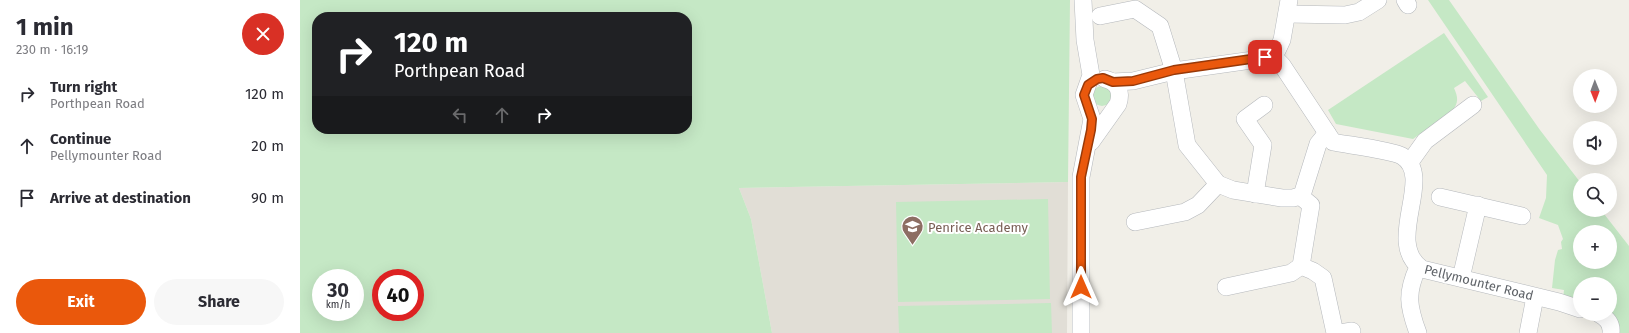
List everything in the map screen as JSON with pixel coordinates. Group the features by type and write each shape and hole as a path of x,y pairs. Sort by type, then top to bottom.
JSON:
{"street":[{"path":"1081,333 1081,177 1088,147 1092,119 1084,95 1091,75 1086,40 1083,0"},
{"path":"1274,57 1282,40 1288,7 1345,15 1359,12 1378,0"},
{"path":"1100,16 1135,9 1160,26 1174,70 1187,145 1218,184 1233,190 1282,198 1293,198 1300,196 1304,192 1318,144 1327,133"},
{"path":"1088,52 1119,90 1117,103 1088,147"},
{"path":"1087,87 1092,81 1097,79 1144,79 1174,70 1274,57"},
{"path":"1274,57 1282,66 1333,142 1398,154 1410,162 1425,141 1473,105"},
{"path":"1087,105 1090,109 1100,113 1106,113 1144,79"},
{"path":"1255,194 1264,145 1245,119 1264,105"},
{"name":"Pellymounter Road","path":"1410,162 1414,171 1414,182 1407,236 1408,251 1418,267 1573,307"},
{"path":"1135,222 1185,212 1198,205 1218,184"},
{"path":"1226,287 1291,273 1300,266 1311,205 1300,196"},
{"path":"1440,197 1522,216"},
{"path":"1461,278 1478,205"},
{"path":"1300,266 1313,271 1322,278 1335,333"},
{"path":"1418,267 1412,284 1410,303 1410,308 1418,333"},
{"path":"1528,333 1535,297"},
{"path":"1608,321 1611,328 1611,333"}],"shaded area":[{"name":"Penrice Academy","path":"1068,182 1067,333 772,333 751,219 739,188"}],"green space":[{"path":"300,0 1070,0 1068,182 739,188 751,219 772,333 300,333"},
{"path":"1428,0 1449,0 1540,130 1573,173 1573,217 1606,217 1613,225 1573,225 1573,269 1617,269 1617,231 1629,246 1629,333 1616,333 1612,321 1617,321 1617,277 1573,277 1573,300 1563,298 1564,290 1552,288 1555,260 1558,250 1562,249 1561,242 1563,239 1558,225 1539,218 1546,198 1547,175"},
{"path":"1444,33 1488,97 1481,101 1465,81 1454,88 1457,100 1452,111 1413,139 1336,124 1328,110"},
{"path":"1102,86 1109,89 1112,96 1109,103 1102,106 1095,103 1092,96 1095,89"},
{"path":"1048,199 1050,299 898,302 896,202"},
{"path":"1051,303 1052,333 899,333 898,306"}],"place":[{"name":"Penrice Academy","path":"912,246"}],"route":[{"path":"1081,287 1081,177 1088,147 1092,119 1084,95 1088,85 1092,81 1103,78 1113,82 1133,81 1174,70 1265,57"}]}
